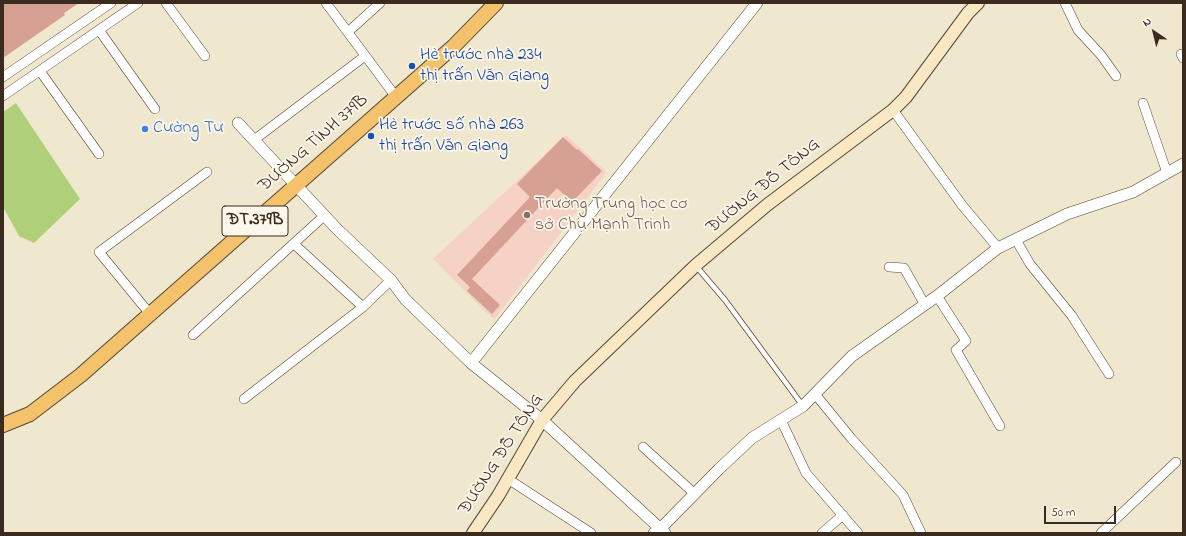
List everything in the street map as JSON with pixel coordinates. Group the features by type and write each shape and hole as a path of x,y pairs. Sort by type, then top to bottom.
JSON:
{"main road":[{"name":"ĐƯỜNG TỈNH 379B","path":"3,425 30,414 81,375 454,46 496,3"},
{"name":"ĐƯỜNG ĐỖ TÔNG","path":"473,533 508,479 542,420 575,381 696,265 767,205 893,110 906,97 968,13 978,3"}],"street":[{"path":"3,77 111,3"},
{"path":"3,96 138,3"},
{"path":"166,3 205,56"},
{"path":"326,3 396,97"},
{"path":"348,32 380,3"},
{"path":"471,363 757,3"},
{"path":"1065,3 1078,30 1101,55 1116,76"},
{"path":"99,30 154,109"},
{"path":"254,140 365,56"},
{"path":"40,71 99,154"},
{"path":"1143,103 1167,173"},
{"path":"893,110 962,205 998,248"},
{"path":"238,123 337,229 391,280 405,298 471,363 542,420 660,531 752,438 803,406 852,356 925,305 998,248 1068,214 1133,192 1183,164"},
{"path":"150,314 99,252 207,172"},
{"path":"193,335 325,215"},
{"path":"1016,240 1030,264 1072,316 1109,374"},
{"path":"294,244 363,308"},
{"path":"889,267 904,268 925,305"},
{"path":"244,399 363,308 391,280"},
{"path":"937,296 966,341 956,350 1000,426"},
{"path":"815,394 851,438 903,495 921,533"},
{"path":"781,420 806,473 858,533"},
{"path":"643,447 695,494"},
{"path":"1101,533 1176,462"},
{"path":"508,479 591,533"},
{"path":"822,533 843,515"}],"lane":[{"path":"696,265 725,300 803,406"}],"shaded area":[{"name":"Trường Trung học cơ sở Chụ Mạnh Trinh","path":"566,135 607,172 494,320 433,259"}],"green space":[{"path":"16,103 80,199 34,243 19,236 3,207 3,112"}],"building":[{"path":"3,3 79,3 64,13 65,15 3,58"},
{"path":"563,137 602,171 572,202 557,188 472,279 500,305 492,314 467,291 470,287 457,275 530,197 517,184"}],"place":[{"name":"Hè trước nhà 234 thị trấn Văn Giang","path":"412,66"},
{"name":"Cường Tư","path":"145,129"},
{"name":"Hè trước số nhà 263 thị trấn Văn Giang","path":"371,136"},
{"name":"Trường Trung học cơ sở Chụ Mạnh Trinh","path":"527,215"}]}
